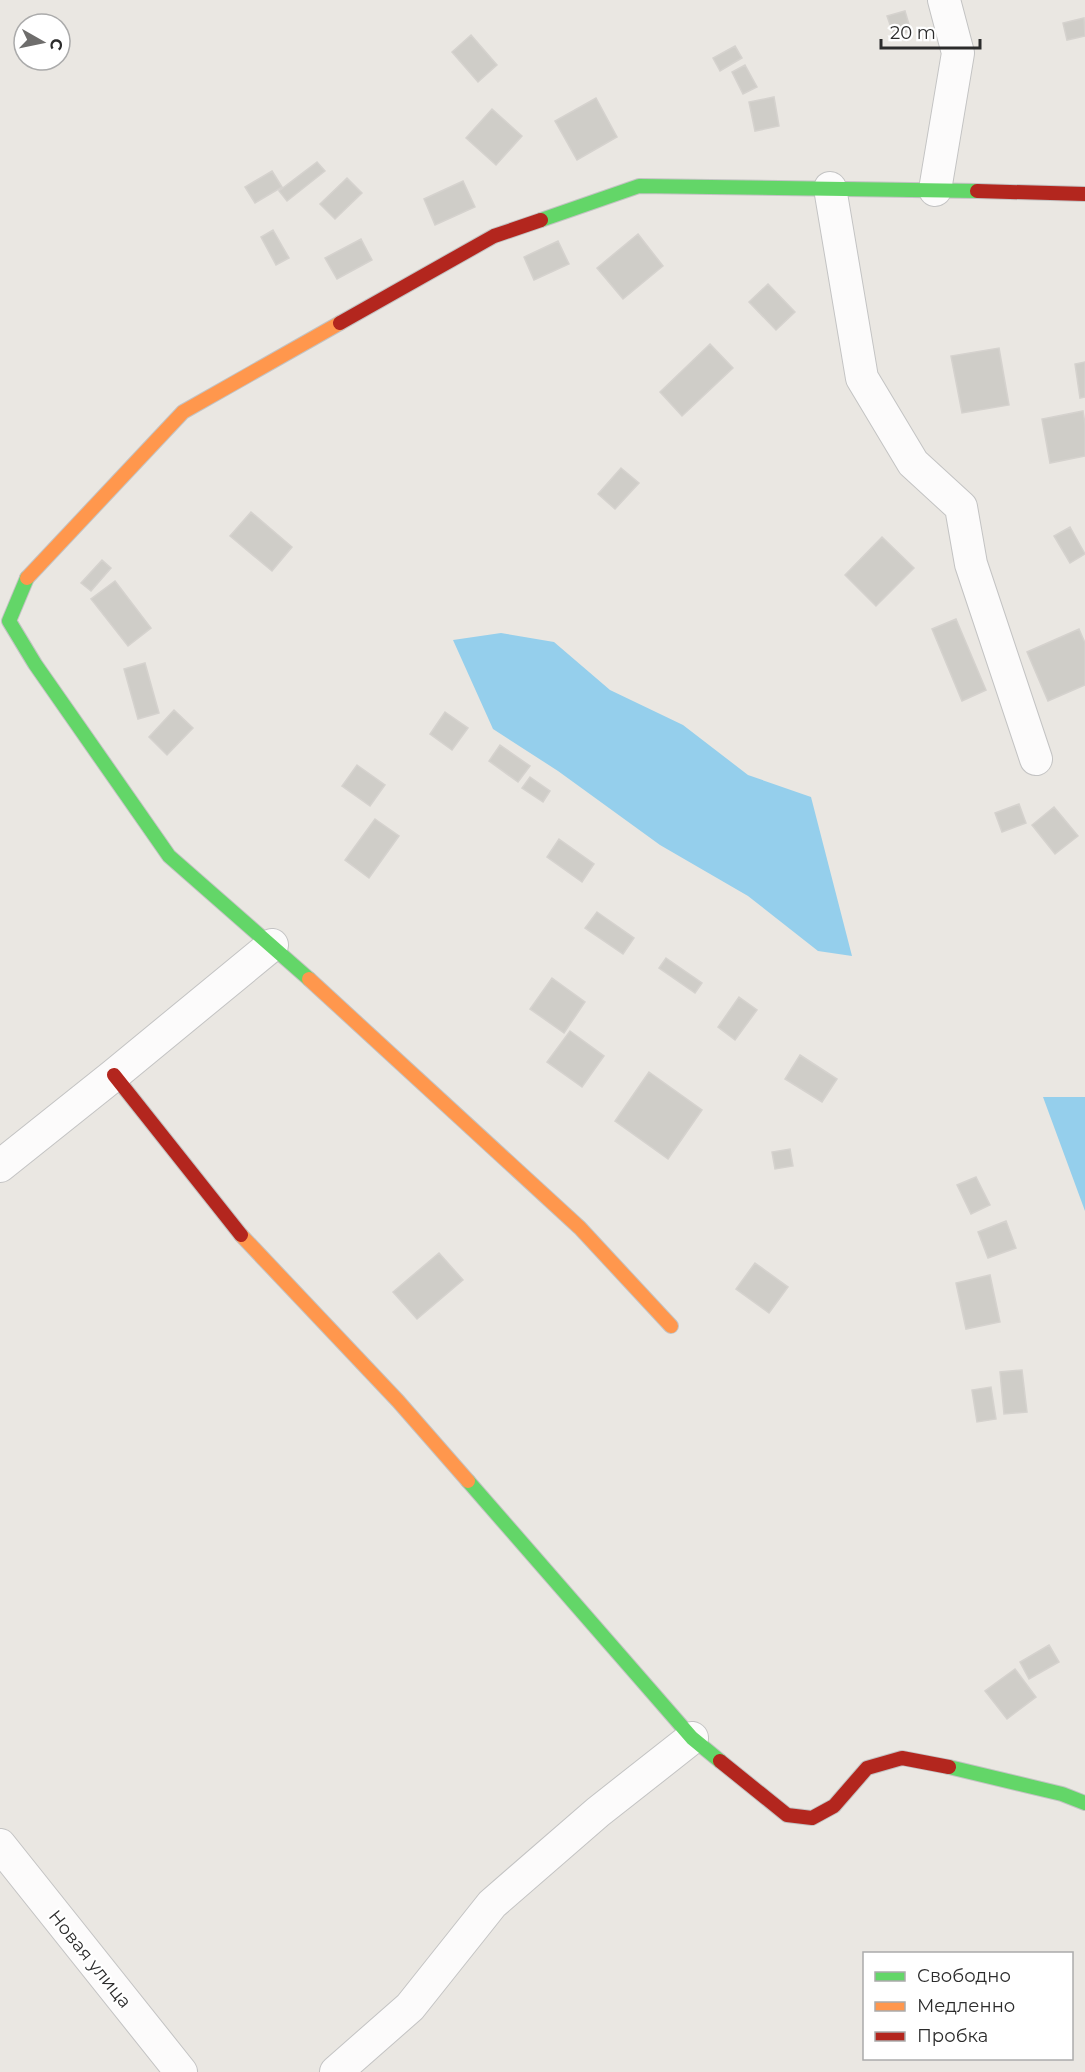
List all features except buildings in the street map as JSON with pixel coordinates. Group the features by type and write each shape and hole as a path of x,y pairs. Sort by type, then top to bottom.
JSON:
{"street":[{"path":"935,190 958,53 944,0"},
{"path":"671,1326 580,1228 272,945 169,856 35,664 9,621 28,576 183,412 494,236 639,186 1085,194"},
{"path":"830,188 862,378 913,463 961,507 971,564 1036,759"},
{"path":"0,1166 272,945"},
{"path":"114,1075 243,1237 398,1401 692,1738 787,1815 812,1818 834,1806 867,1767 902,1758 1062,1794 1085,1803"},
{"path":"336,2072 410,2007 492,1904 598,1812 692,1738"},
{"name":"Новая улица","path":"0,1845 181,2072"}],"water":[{"path":"501,633 554,642 610,690 683,725 748,775 811,797 852,956 818,951 748,896 660,845 558,771 493,729 453,640"},
{"path":"1043,1097 1085,1097 1085,1211"}],"traffic: fast":[{"path":"541,220 639,186 977,191"},
{"path":"27,578 9,621 35,664 169,856 309,979"},
{"path":"468,1481 692,1738 720,1761"},
{"path":"949,1767 1062,1794 1085,1803"}],"traffic: slow":[{"path":"27,578 183,412 340,323"},
{"path":"309,979 580,1228 671,1326"},
{"path":"241,1235 398,1401 468,1481"}],"traffic: jam":[{"path":"977,191 1085,194"},
{"path":"340,323 494,236 541,220"},
{"path":"114,1075 241,1235"},
{"path":"720,1761 787,1815 812,1818 834,1806 867,1768 902,1758 949,1767"}]}
